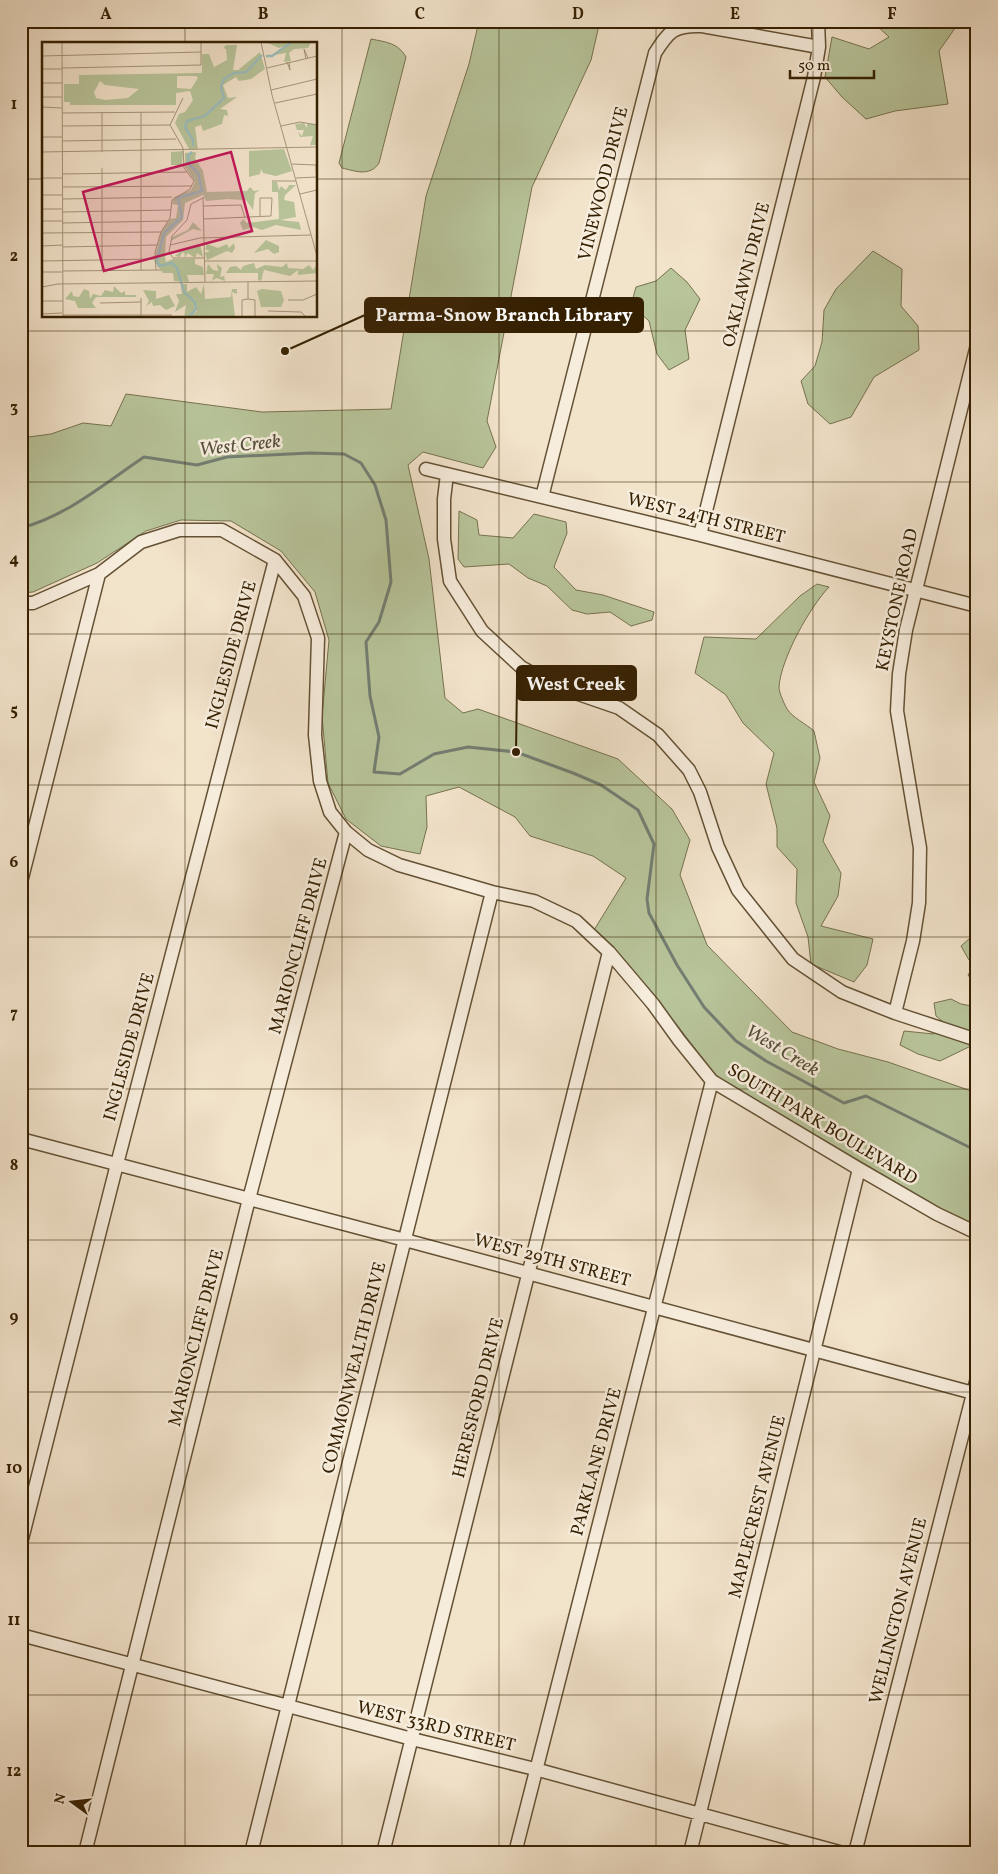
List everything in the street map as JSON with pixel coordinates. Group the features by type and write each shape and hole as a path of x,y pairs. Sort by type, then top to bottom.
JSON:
{"street":[{"name":"OAKLAWN DRIVE","path":"700,535 814,77 819,47 818,21"},
{"name":"VINEWOOD DRIVE","path":"542,497 655,53 667,34 684,26 702,26 819,47"},
{"name":"KEYSTONE ROAD","path":"895,1013 913,942 919,902 920,848 897,712 899,674 906,630 977,344"},
{"name":"WEST 24TH STREET","path":"426,469 700,535 977,606"},
{"path":"447,474 444,499 444,540 450,581 482,631 521,667 555,686 619,708 658,735 689,770 700,792 718,848 738,890 793,959 842,992 895,1013 977,1040"},
{"name":"SOUTH PARK BOULEVARD","path":"21,602 33,603 99,574 140,542 179,530 222,530 275,560 304,596 318,638 314,735 320,781 330,812 346,832 368,850 399,864 492,892 534,901 576,921 609,952 654,1004 679,1040 712,1081 938,1214 977,1233"},
{"name":"INGLESIDE DRIVE","path":"21,1543 117,1164 275,560"},
{"path":"21,882 99,574"},
{"name":"MARIONCLIFF DRIVE","path":"86,1853 250,1199 346,832"},
{"name":"COMMONWEALTH DRIVE","path":"251,1853 492,892"},
{"name":"HERESFORD DRIVE","path":"383,1853 609,952"},
{"name":"PARKLANE DRIVE","path":"515,1853 656,1307 712,1081"},
{"name":"WEST 29TH STREET","path":"21,1139 528,1272 975,1393"},
{"name":"MAPLECREST AVENUE","path":"690,1853 860,1169"},
{"name":"WELLINGTON AVENUE","path":"855,1853 975,1393 977,1378"},
{"name":"WEST 33RD STREET","path":"21,1635 843,1853"}],"green space":[{"path":"479,21 600,21 591,60 532,187 487,421 496,447 483,468 423,452 408,465 429,559 445,698 463,713 478,709 618,759 672,809 690,840 680,875 707,945 792,1032 838,1049 888,1062 977,1093 977,1225 957,1218 717,1077 650,990 594,930 626,878 593,856 530,836 515,817 459,787 426,796 427,827 420,854 381,846 346,819 328,783 322,716 329,640 315,592 281,551 231,521 181,520 146,531 97,563 33,592 21,593 21,438 51,434 83,423 111,426 126,394 262,412 391,409 426,196 469,64"},
{"path":"872,21 960,21 939,51 948,104 895,111 866,119 842,97 825,77 832,37 869,49 889,37"},
{"path":"371,39 387,42 395,46 406,57 379,163 371,170 362,172 342,168 339,163"},
{"path":"873,251 902,269 901,306 918,326 919,350 874,377 851,417 830,424 808,404 801,381 815,366 822,342 824,310 836,289"},
{"path":"671,268 687,282 700,299 685,330 689,359 669,370 657,354 649,321 631,305 636,287 656,281"},
{"path":"459,511 477,520 479,535 513,538 534,514 566,522 567,533 554,567 576,590 603,595 654,612 652,620 631,626 610,612 587,614 572,610 547,586 528,578 509,564 464,567 458,559"},
{"path":"817,584 829,587 813,607 791,648 781,675 779,689 789,712 814,731 820,758 814,782 830,816 823,841 841,873 838,896 821,926 873,939 867,965 854,982 811,964 808,937 796,903 797,869 777,847 777,828 766,784 774,753 743,723 726,695 695,673 704,637 756,639 800,596"},
{"path":"969,939 977,943 977,987 968,975 976,964 969,960 961,946"},
{"path":"951,999 961,1004 977,1007 977,1043 940,1061 918,1054 900,1045 904,1031 934,1034 947,1025 936,1016 934,1003"}],"waterway":[{"name":"West Creek","path":"21,528 38,523 70,507 144,457 197,465 227,457 310,453 344,454 361,463 375,485 386,520 391,582 379,622 366,642 370,696 379,737 374,772 400,774 434,754 468,747 516,752 601,785 638,810 654,844 647,899 649,913 677,965 704,1007 736,1041 766,1061 844,1103 866,1096 977,1151"}],"place":[{"name":"Parma-Snow Branch Library","path":"285,351"},
{"name":"West Creek","path":"516,752"}]}
